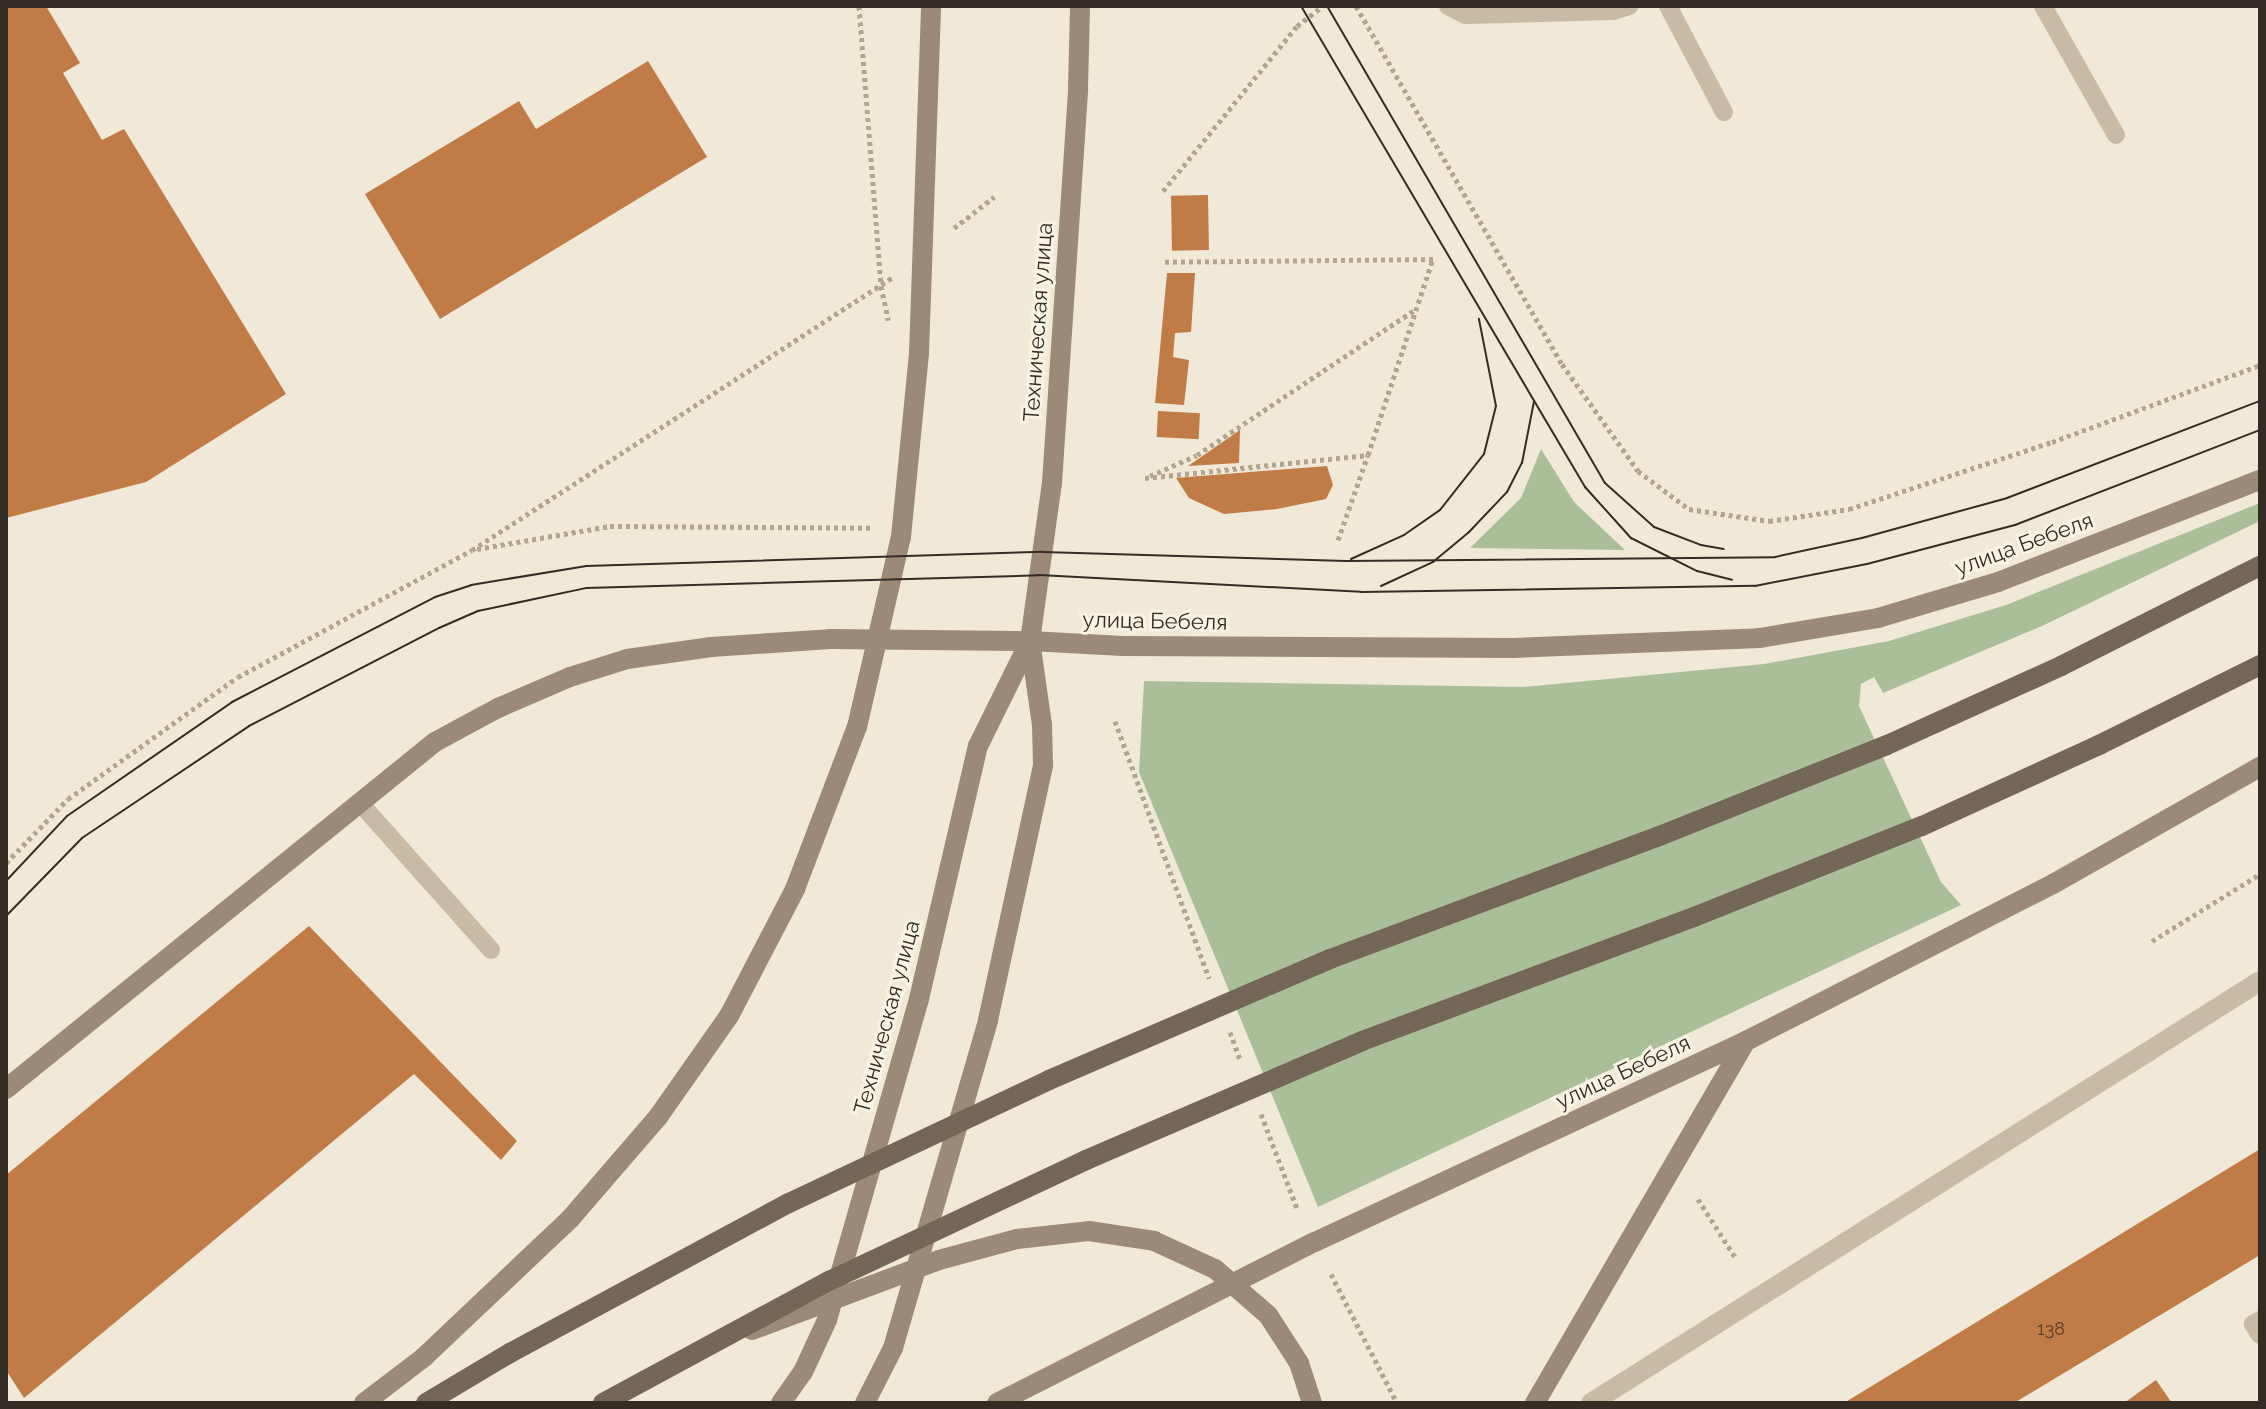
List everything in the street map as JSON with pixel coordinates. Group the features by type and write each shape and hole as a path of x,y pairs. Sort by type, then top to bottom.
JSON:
{"main road":[{"path":"364,1403 423,1358 570,1219 658,1117 729,1016 795,889 857,727 901,537 919,353 931,6"},
{"name":"Техническая улица","path":"865,1403 893,1348 995,990 1043,765 1042,725 1030,641 1052,483 1078,89 1080,6"},
{"name":"улица Бебеля","path":"6,1089 435,742 498,708 570,677 627,659 711,647 830,639 1030,641 1123,646 1514,648 1760,638 1878,618 1998,582 2260,480"},
{"path":"426,1403 510,1353 789,1203 1049,1080 1330,959 1662,835 1887,745 2061,666 2260,566"},
{"name":"Техническая улица","path":"781,1403 803,1372 827,1320 919,999 978,746 1030,641"},
{"path":"603,1403 829,1281 1086,1160 1333,1054 1922,826 2099,745 2260,665"},
{"name":"улица Бебеля","path":"997,1403 1315,1242 1746,1041 2053,884 2260,767"},
{"path":"1535,1403 1746,1041"},
{"path":"708,1347 939,1260 1017,1239 1089,1231 1154,1241 1215,1269 1268,1315 1299,1363 1312,1403"}],"street":[{"path":"1591,1403 2260,981"}],"lane":[{"path":"1448,6 1465,15 1613,11 1629,6"},
{"path":"1668,6 1724,112"},
{"path":"2043,6 2116,135"},
{"path":"360,803 491,950"},
{"path":"2260,1320 2253,1324 2260,1335"}],"path":[{"path":"859,6 881,286 890,332"},
{"path":"1163,191 1297,26 1323,6"},
{"path":"1356,6 1562,364 1638,471 1689,509 1769,521 1849,509 2052,442 2260,365"},
{"path":"1163,262 1433,259 1338,540"},
{"path":"6,863 68,799 238,677 472,550 881,286"},
{"path":"1368,455 1145,478 1197,455 1416,309"},
{"path":"472,550 610,526 879,528"},
{"path":"1115,721 1198,951"},
{"path":"2152,941 2260,874"},
{"path":"1698,1199 1735,1257"},
{"path":"1331,1274 1397,1403"}],"green space":[{"path":"1541,449 1574,502 1625,550 1470,548 1521,498"},
{"path":"2260,503 2260,521 2042,626 1883,693 1874,677 1861,684 1859,706 1941,882 1961,905 1318,1207 1139,772 1144,681 1523,687 1764,664 1889,641 2006,605"}],"building":[{"path":"6,6 46,6 80,63 63,73 102,140 124,129 286,394 146,482 6,518"},
{"path":"648,61 707,157 440,319 365,194 519,101 536,129"},
{"path":"1208,195 1209,250 1172,251 1171,196"},
{"path":"1167,273 1195,273 1191,332 1175,333 1173,357 1189,360 1184,405 1155,403"},
{"path":"1158,411 1200,413 1199,439 1157,437"},
{"path":"1240,430 1239,463 1188,466"},
{"path":"1327,466 1333,485 1326,499 1277,509 1224,514 1189,498 1176,478"},
{"path":"309,926 517,1141 501,1160 414,1074 24,1398 6,1370 6,1175"},
{"path":"2260,1149 2260,1255 2014,1403 1844,1403"},
{"path":"2156,1380 2172,1403 2124,1403"}],"tram line":[{"path":"1301,6 1585,487 1631,538 1697,571 1732,580"},
{"path":"1327,6 1605,483 1654,527 1701,545 1724,549"},
{"path":"1351,559 1404,535 1440,510 1484,454 1496,406 1479,319"},
{"path":"1381,586 1433,562 1469,532 1507,492 1522,463 1534,401"},
{"path":"6,881 67,816 232,702 435,597 471,585 586,566 1043,552 1346,561 1775,557 1862,538 2007,498 2260,401"},
{"path":"6,916 82,838 249,726 478,611 586,588 1039,575 1361,592 1755,586 1867,564 2015,525 2260,430"}]}
